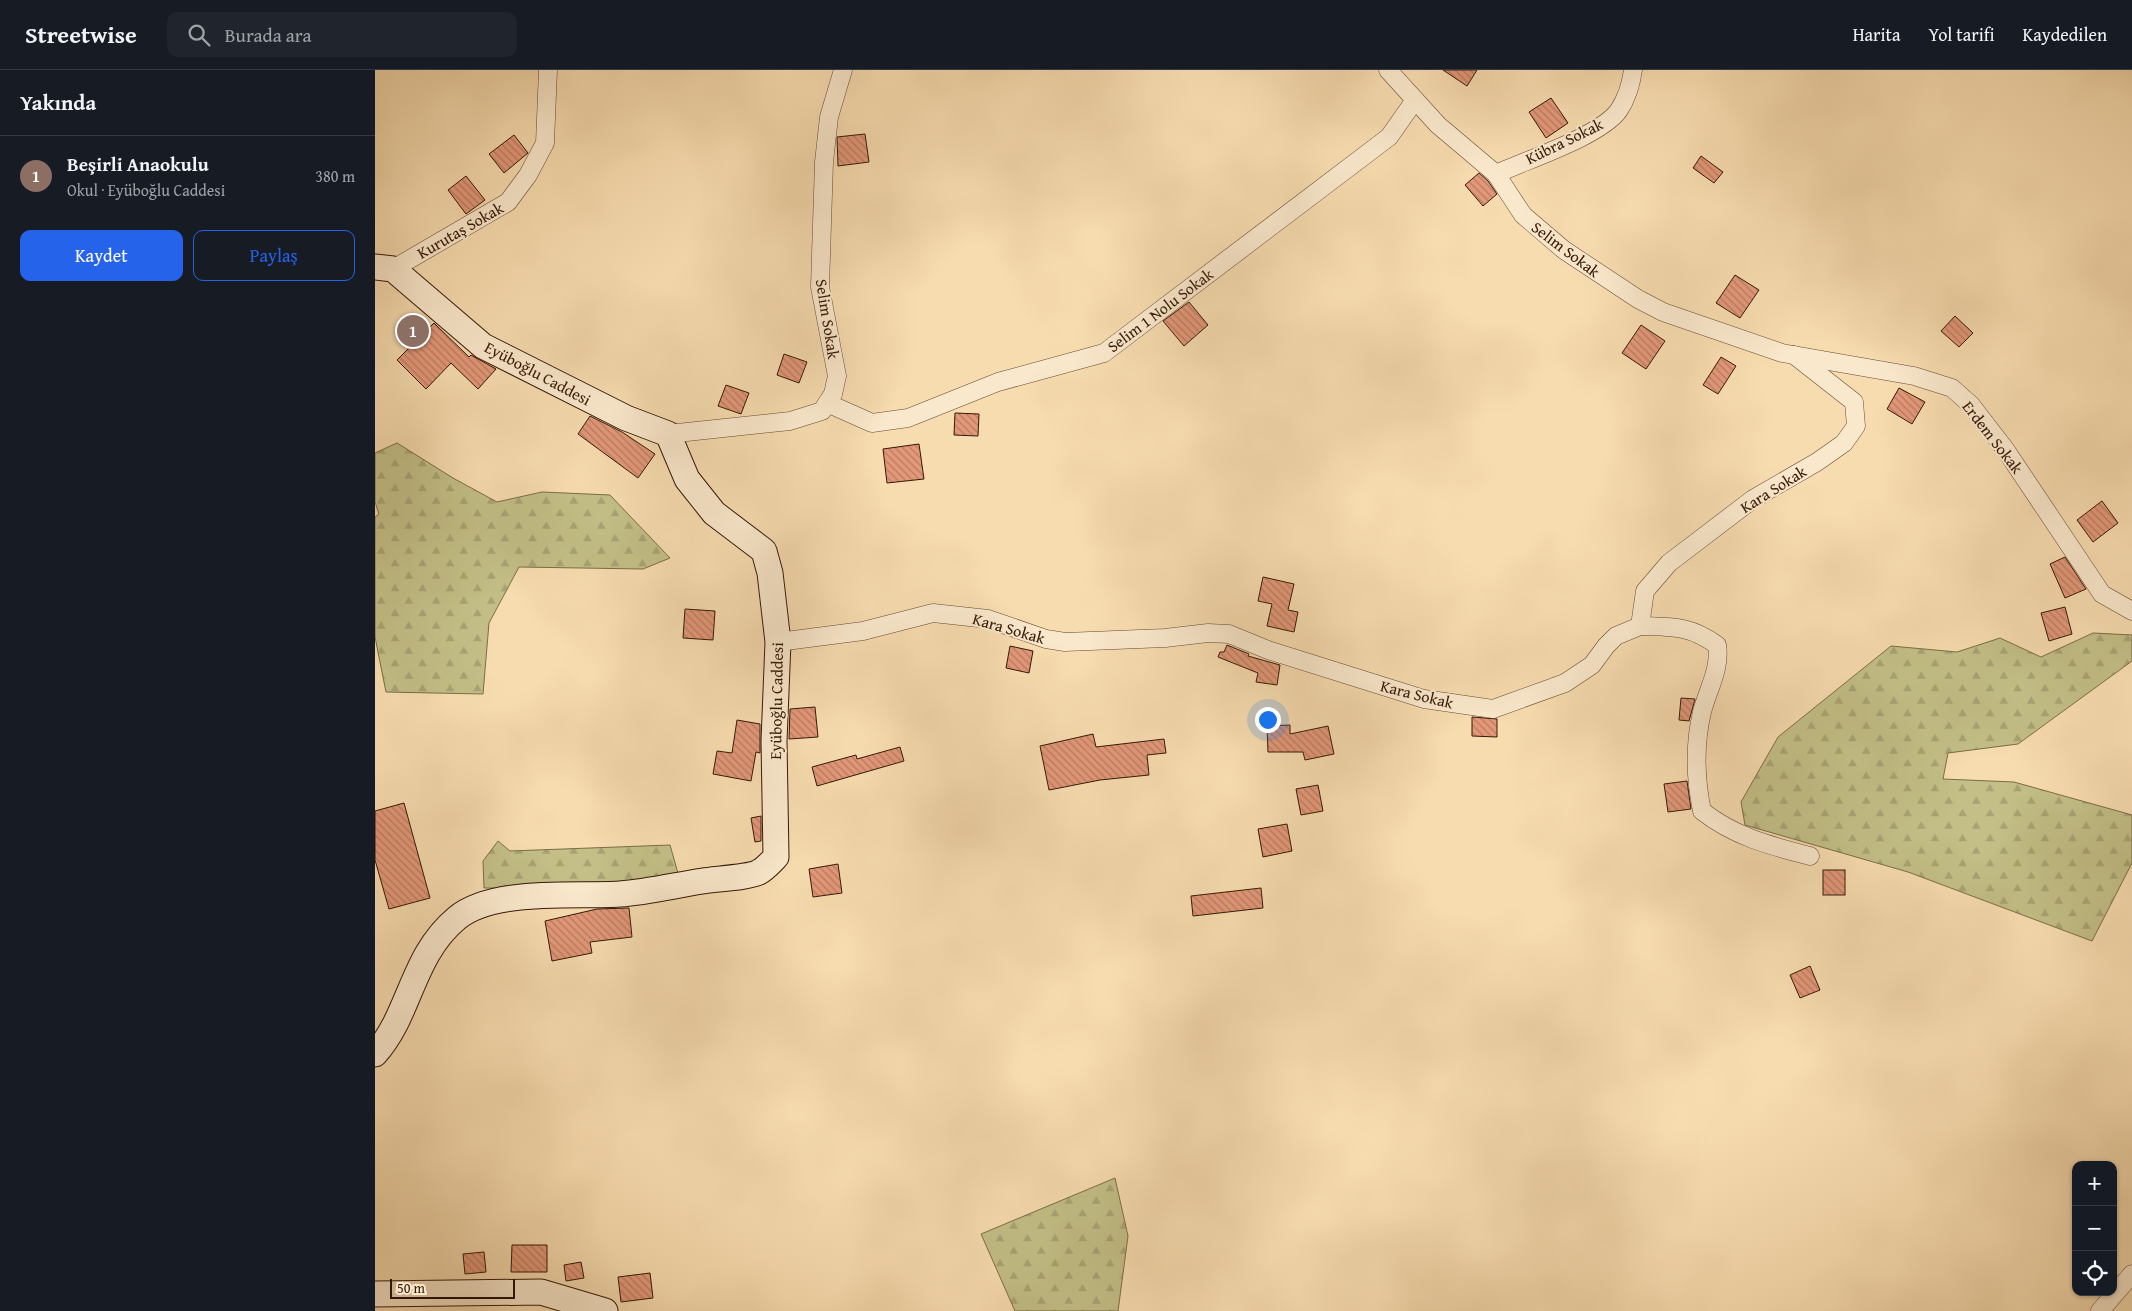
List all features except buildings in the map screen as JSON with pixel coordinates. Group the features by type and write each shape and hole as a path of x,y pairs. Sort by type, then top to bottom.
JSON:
{"street":[{"name":"Kurutaş Sokak","path":"384,268 507,202 528,175 545,143 548,70"},
{"name":"Selim Sokak","path":"827,403 833,394 837,376 820,287 824,162 829,117 843,70"},
{"name":"Selim Sokak","path":"1388,70 1438,126 1496,174 1523,215 1564,250 1637,299 1663,312 1794,355"},
{"name":"Kübra Sokak","path":"1496,174 1553,150 1599,127 1618,111 1626,95 1633,70"},
{"name":"Selim 1 Nolu Sokak","path":"827,403 871,423 908,418 998,382 1104,353 1389,137 1415,100"},
{"name":"Eyüboğlu Caddesi","path":"375,1054 398,1015 418,966 437,938 457,917 482,905 532,896 621,894 758,873 776,857 774,741 778,642 770,573 764,551 714,513 687,479 668,434 626,418 483,346 384,268"},
{"name":"Erdem Sokak","path":"1794,355 1914,376 1952,388 1971,405 2005,449 2102,594 2132,612"},
{"name":"Kara Sokak","path":"778,642 863,631 933,612 988,619 1046,639 1065,642 1157,639 1215,633 1229,634 1277,652 1424,700 1493,709 1565,683 1592,665 1616,636 1640,626 1645,591 1669,563 1753,499 1817,462 1844,442 1855,426 1854,402 1794,355"},
{"path":"668,434 790,421 823,411 827,403"},
{"path":"1640,626 1675,627 1699,632 1717,645 1719,657 1702,711 1695,752 1702,811 1715,821 1746,838 1810,856"},
{"path":"2100,1311 2132,1274"},
{"path":"375,1294 541,1292 605,1311"}],"green space":[{"path":"397,443 453,478 497,502 542,492 610,495 670,558 643,569 519,567 489,623 483,694 386,692 375,637 375,517 379,514 375,502 375,453"},
{"path":"2093,633 2132,635 2132,661 2018,744 1948,753 1943,779 2014,782 2132,815 2132,863 2092,941 1908,872 1745,825 1741,802 1778,737 1891,646 1957,652 2000,638 2041,657"},
{"path":"498,841 510,851 670,845 681,884 618,889 484,888 483,861"},
{"path":"1115,1178 1128,1236 1118,1311 1015,1311 981,1234"}],"place":[{"name":"Beşirli Anaokulu","path":"413,331"}]}
